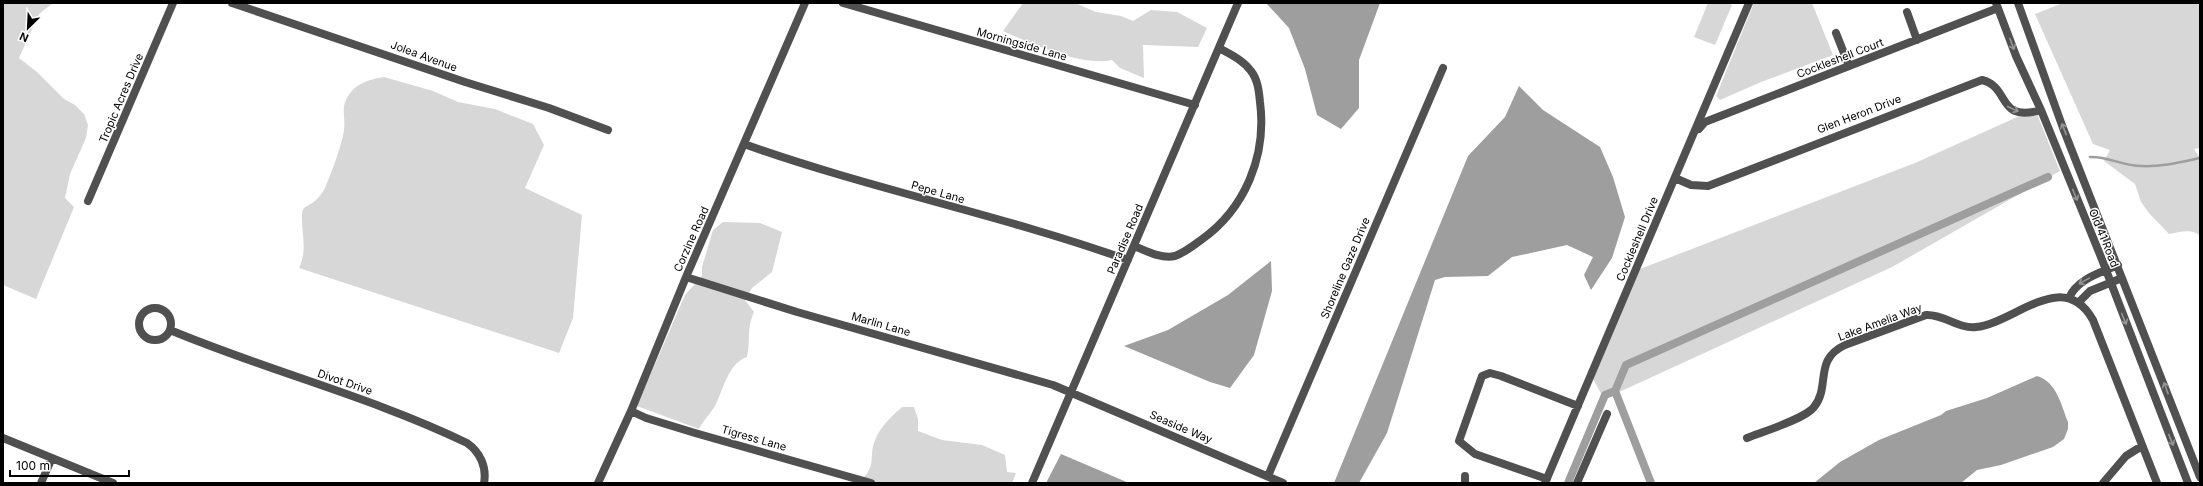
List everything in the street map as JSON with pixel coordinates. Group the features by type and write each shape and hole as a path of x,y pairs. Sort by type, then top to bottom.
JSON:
{"street":[{"name":"Tropic Acres Drive","path":"88,201 173,3"},
{"name":"Jolea Avenue","path":"232,3 465,82 549,108 608,130"},
{"name":"Corzine Road","path":"598,483 631,411 686,277 805,3"},
{"name":"Morningside Lane","path":"843,3 1195,105"},
{"name":"Paradise Road","path":"1032,483 1070,391 1238,3"},
{"name":"Cockleshell Drive","path":"1546,481 1749,3"},
{"name":"Old 41 Road","path":"2018,3 2064,128 2200,477"},
{"name":"Cockleshell Court","path":"1694,134 1705,122 1917,40 1997,5"},
{"name":"Old 41 Road","path":"1997,5 2106,270 2188,483"},
{"path":"1907,12 1917,40"},
{"path":"1836,33 1849,66"},
{"path":"1134,246 1167,257 1184,252 1210,234 1225,219 1238,202 1253,174 1259,154 1262,132 1256,78 1248,67 1219,48"},
{"name":"Shoreline Gaze Drive","path":"1268,476 1443,68"},
{"name":"Glen Heron Drive","path":"1675,178 1691,185 1708,186 1975,81 1989,81 1997,88 2003,101 2013,111 2032,113 2041,110"},
{"name":"Pepe Lane","path":"744,144 860,181 1087,246 1128,260"},
{"path":"2069,298 2072,290 2080,282 2118,266"},
{"name":"Marlin Lane","path":"686,277 1070,391"},
{"path":"2079,302 2090,291 2122,278"},
{"name":"Lake Amelia Way","path":"1747,438 1804,415 1813,409 1819,400 1825,366 1829,357 1836,350 1846,345 1926,315 1935,314 1958,324 1977,327 2051,298 2069,298 2079,302 2088,311 2093,320 2157,483"},
{"path":"157,307 167,313 171,323 170,330 162,338 151,340 143,335 139,330 138,319 146,309 157,307"},
{"name":"Divot Drive","path":"170,330 218,350 393,410 467,443 476,450 486,473 484,483"},
{"path":"1546,481 1475,454 1459,441 1482,376 1490,373 1501,376 1578,406"},
{"name":"Seaside Way","path":"1070,391 1283,483"},
{"name":"Tigress Lane","path":"631,411 646,418 695,433 871,483"},
{"path":"1577,483 1607,414"},
{"path":"3,438 113,483"},
{"path":"2103,483 2126,456 2142,446"},
{"path":"41,483 52,458"}],"shaded area":[{"path":"3,3 53,3 39,14 19,58 37,72 64,99 75,105 84,114 88,125 86,138 70,174 65,198 74,207 36,299 3,285"},
{"path":"1023,3 1075,3 1096,12 1121,16 1133,21 1151,10 1177,12 1207,28 1198,47 1143,45 1144,78 1120,68 1112,60 1086,60 1071,57 1056,53 1003,31"},
{"path":"1266,3 1380,3 1359,60 1359,108 1341,129 1317,115 1305,69 1289,28"},
{"path":"1708,3 1727,3 1732,5 1715,45 1694,37"},
{"path":"1754,3 1812,3 1833,55 1761,82 1720,100 1716,96"},
{"path":"2063,3 2200,3 2200,148 2194,149 2200,158 2200,236 2190,231 2169,234 2149,213 2141,202 2135,184 2104,161 2110,150 2093,144 2035,14"},
{"path":"384,77 433,91 458,102 495,109 533,124 544,145 525,188 582,215 573,318 559,353 299,268 302,261 304,248 302,211 305,207 317,199 325,188 343,136 344,107 347,97 362,83"},
{"path":"1519,86 1543,110 1600,147 1613,177 1625,217 1612,258 1591,290 1584,275 1593,257 1567,245 1512,257 1488,276 1445,277 1435,280 1387,433 1359,483 1334,483 1468,156 1505,117"},
{"path":"2035,109 2060,171 1892,267 1604,399 1592,377 1640,269 1915,163"},
{"path":"723,222 760,223 782,232 772,272 752,288 745,300 754,312 749,329 747,357 740,360 731,371 715,406 699,429 637,406 685,295 702,276 702,267 713,230"},
{"path":"1271,261 1272,291 1254,355 1230,388 1210,382 1124,346 1168,330 1228,295"},
{"path":"2037,376 2044,379 2054,389 2068,422 2068,429 2064,439 2053,447 2001,465 1977,470 1961,483 1814,483 1840,462 1879,440 1941,415 1946,411 1987,398"},
{"path":"902,407 914,407 918,419 918,431 942,440 982,445 1005,455 1007,472 1016,473 1012,483 859,483 871,465 872,451 878,434"},
{"path":"1061,454 1129,483 1046,483"}],"waterway":[{"path":"2090,157 2103,158 2134,166 2156,166 2200,158"},
{"path":"1651,483 1615,391 1626,365 2048,177"},
{"path":"1568,483 1605,395 1615,391"}]}
